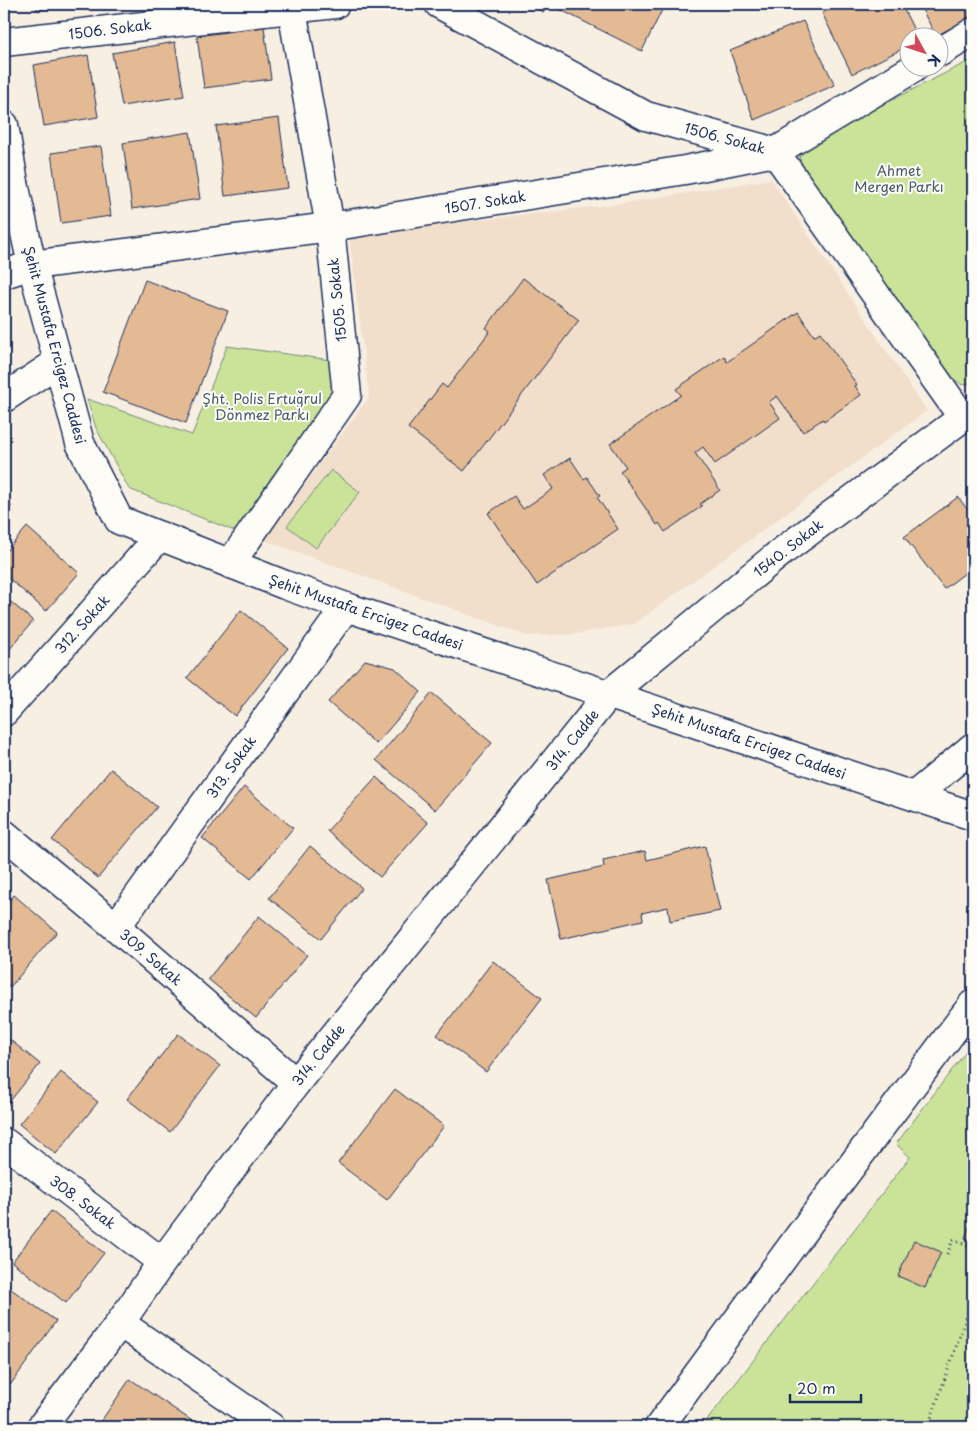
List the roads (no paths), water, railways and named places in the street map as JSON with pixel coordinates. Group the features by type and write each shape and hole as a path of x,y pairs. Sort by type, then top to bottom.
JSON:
{"street":[{"name":"1506. Sokak","path":"4,42 291,6 335,4"},
{"name":"1506. Sokak","path":"439,4 646,116 774,152 968,414"},
{"name":"1505. Sokak","path":"230,564 347,395 330,227 291,6"},
{"path":"950,46 973,32"},
{"name":"1507. Sokak","path":"4,274 32,265 330,227 685,170 774,152 900,76"},
{"name":"Şehit Mustafa Ercigez Caddesi","path":"4,125 9,172 80,444 119,520 346,607 973,816"},
{"path":"4,398 58,362"},
{"name":"1540. Sokak","path":"610,694 780,553 968,414"},
{"name":"312. Sokak","path":"4,712 160,536"},
{"name":"313. Sokak","path":"116,927 346,607"},
{"name":"314. Cadde","path":"41,1427 120,1323 162,1262 296,1083 610,694"},
{"path":"914,796 973,747"},
{"name":"309. Sokak","path":"4,834 116,927 296,1083"},
{"path":"659,1427 973,1004"},
{"name":"308. Sokak","path":"4,1142 162,1262"},
{"path":"120,1323 271,1427"}],"park label":[{"name":"Ahmet Mergen Parkı","path":"899,178"},
{"name":"Şht. Polis Ertuğrul Dönmez Parkı","path":"262,406"}]}
